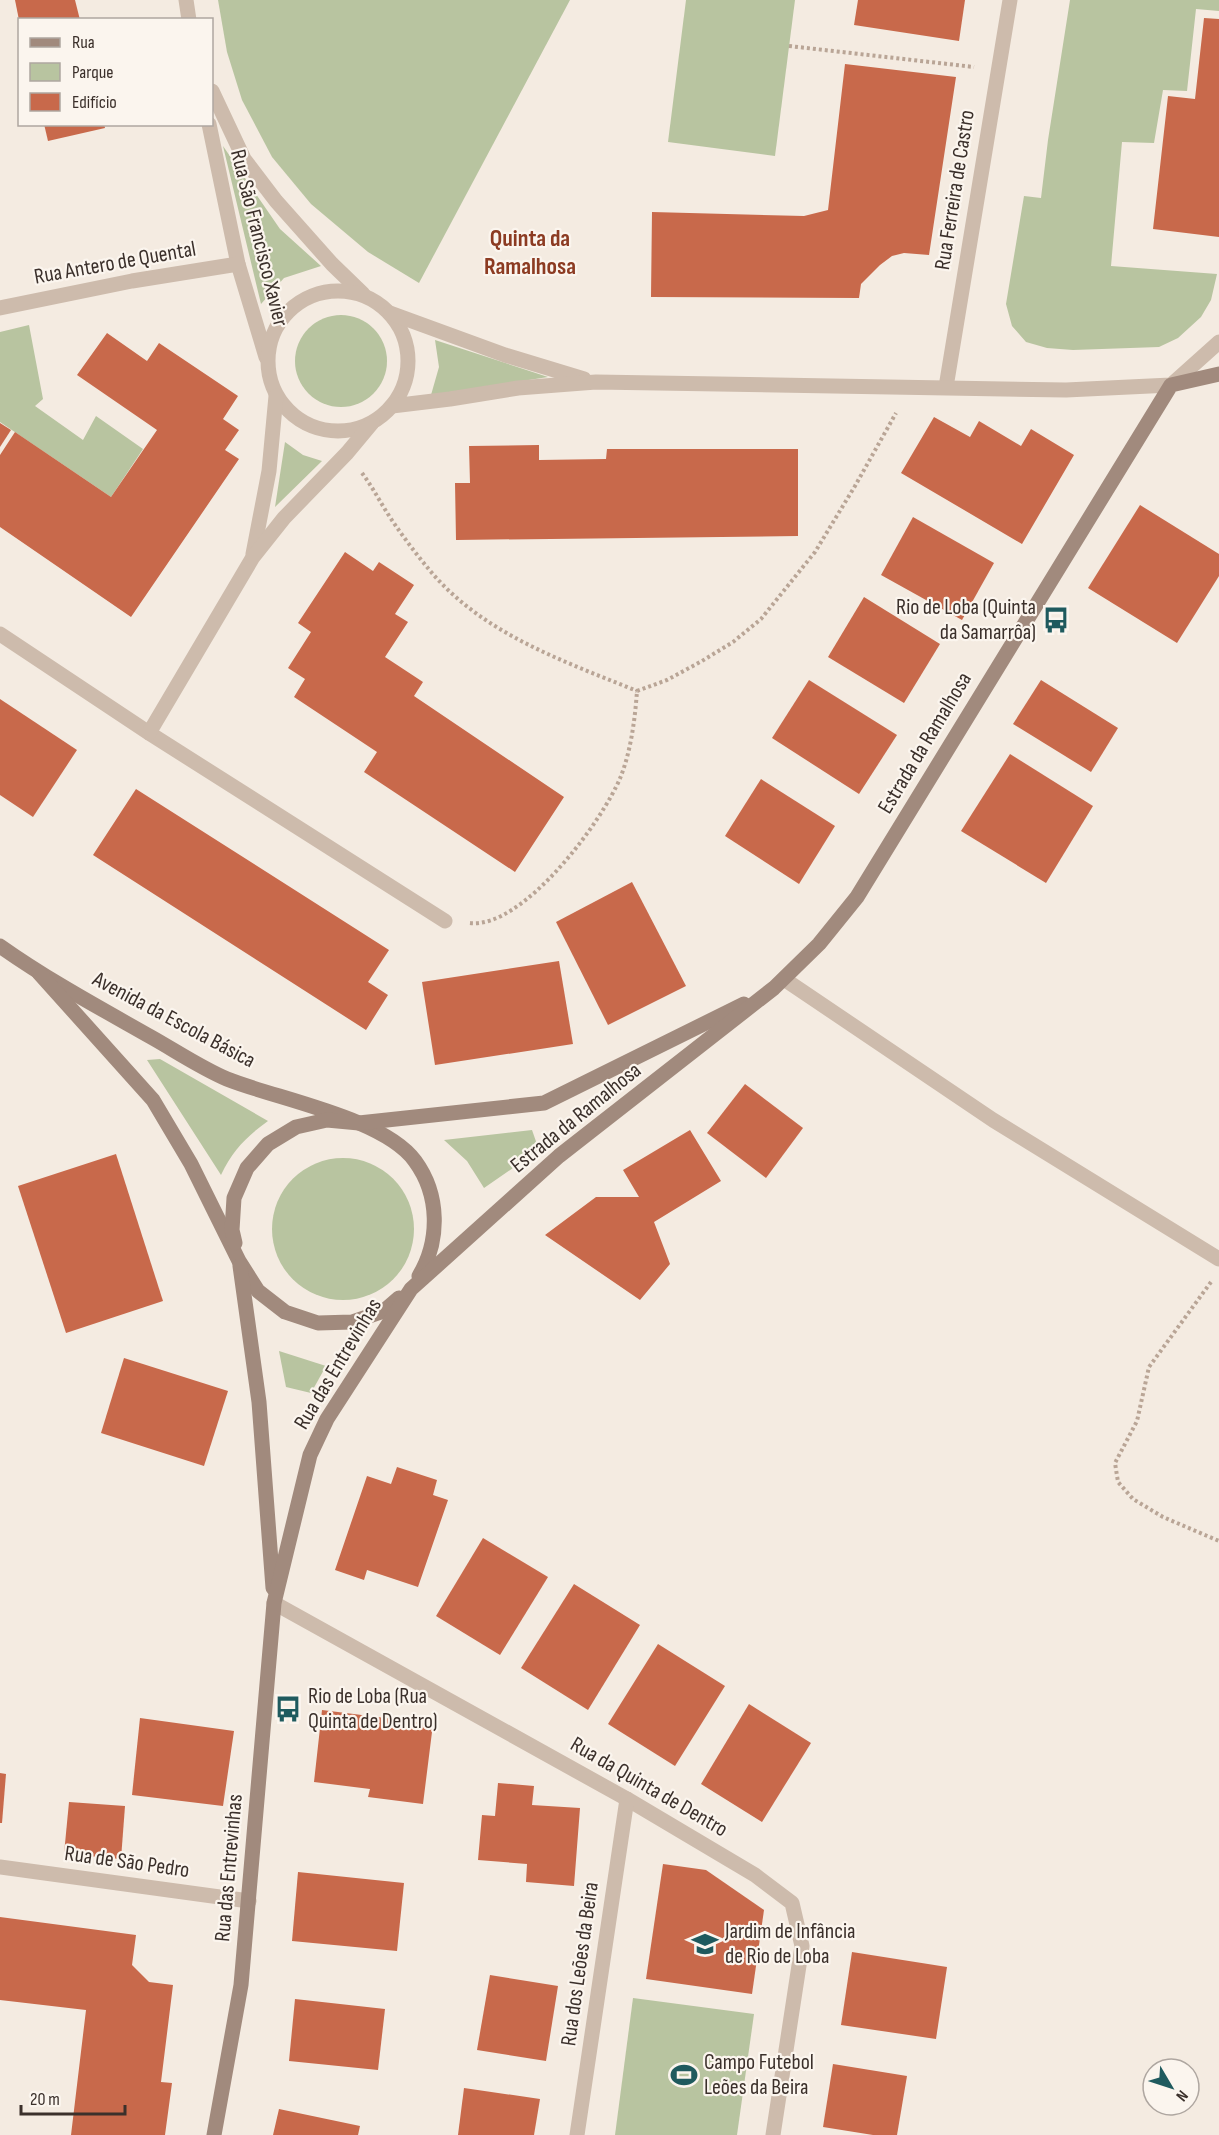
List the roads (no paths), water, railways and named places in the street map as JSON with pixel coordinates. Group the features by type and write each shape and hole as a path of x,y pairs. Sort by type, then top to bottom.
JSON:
{"street":[{"path":"186,0 189,18"},
{"name":"Rua Ferreira de Castro","path":"946,387 1010,0"},
{"name":"Rua São Francisco Xavier","path":"213,93 244,159 290,217 332,264 365,296"},
{"name":"Rua São Francisco Xavier","path":"209,126 238,264 267,363"},
{"name":"Rua Antero de Quental","path":"0,308 132,281 238,264"},
{"path":"374,421 353,430 330,431 309,425 290,413 276,396 267,363 270,343 278,324 291,309 307,298 326,292 346,291 365,296 390,313 505,355 596,382"},
{"path":"149,734 253,557 284,518 374,421 392,406 402,389 407,369 407,349 390,313"},
{"path":"1170,385 1219,342"},
{"path":"392,406 518,388 596,382 1066,390 1170,385 1219,374"},
{"name":"Estrada da Ramalhosa","path":"411,1289 559,1156 779,983 819,944 857,897 1170,385"},
{"path":"253,557 269,471 276,396"},
{"path":"0,634 149,734 445,921"},
{"name":"Avenida da Escola Básica","path":"0,946 39,973 226,1078 359,1123 391,1137 415,1161 431,1192 435,1226 429,1259 411,1289 384,1311 352,1322 318,1323 285,1312 258,1291 239,1262 191,1164 153,1100 39,973"},
{"path":"779,983 993,1120 1219,1259"},
{"name":"Estrada da Ramalhosa","path":"359,1123 544,1103 779,983"},
{"name":"Avenida da Escola Básica","path":"239,1262 232,1230 234,1198 247,1168 268,1144 296,1127 327,1120 359,1123"},
{"name":"Rua das Entrevinhas","path":"239,1262 259,1402 274,1603"},
{"name":"Rua das Entrevinhas","path":"214,2135 241,1985 274,1603 310,1455 327,1419 411,1289"},
{"name":"Rua da Quinta de Dentro","path":"274,1603 627,1799 755,1875 792,1903 802,1946 773,2135"},
{"name":"Rua dos Leões da Beira","path":"577,2135 627,1799"},
{"name":"Rua de São Pedro","path":"0,1867 249,1901"}],"place":[{"name":"Rio de Loba (Quinta da Samarrôa)","path":"1056,620"},
{"name":"Rio de Loba (Rua Quinta de Dentro)","path":"288,1709"},
{"name":"Jardim de Infância de Rio de Loba","path":"705,1944"},
{"name":"Campo Futebol Leões da Beira","path":"684,2075"}],"district":[{"name":"Quinta da Ramalhosa","path":"530,252"}]}
